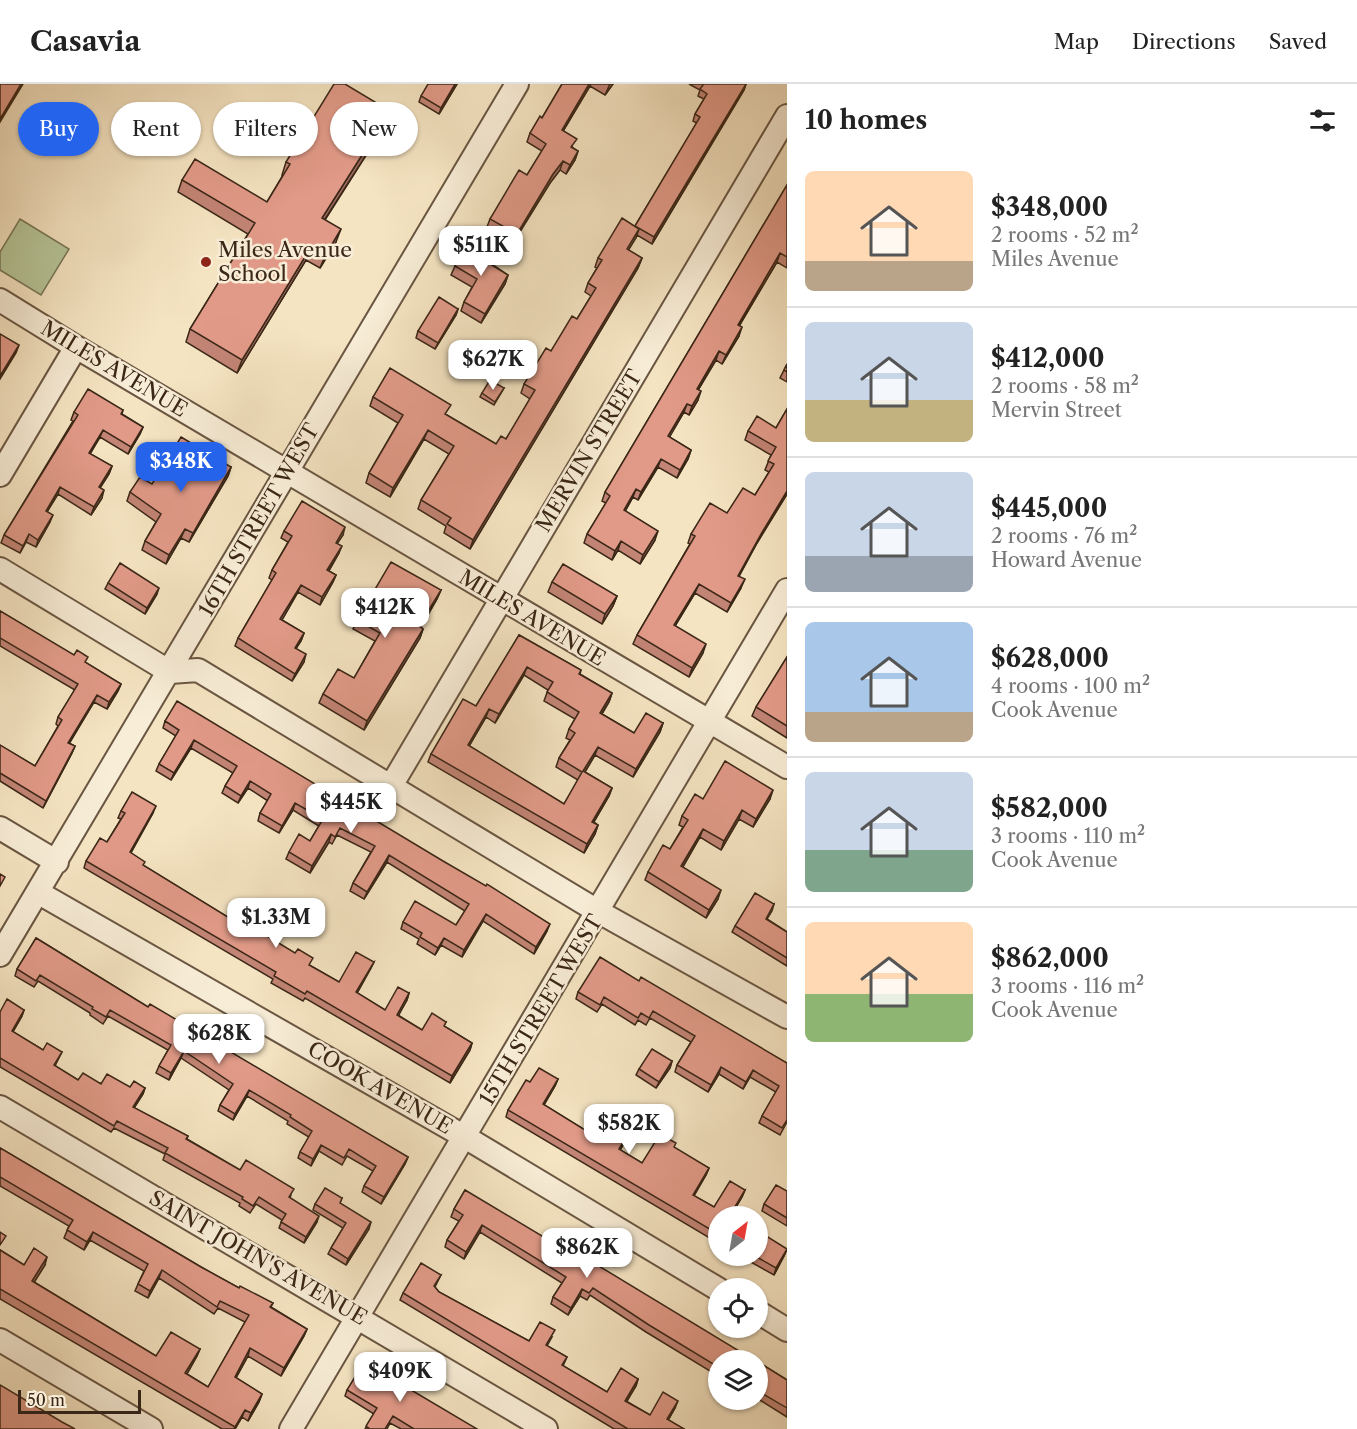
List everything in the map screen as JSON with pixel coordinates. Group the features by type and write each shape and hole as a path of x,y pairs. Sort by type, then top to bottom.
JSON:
{"street":[{"name":"16TH STREET WEST","path":"0,955 39,893 517,84"},
{"name":"MERVIN STREET","path":"391,786 787,116"},
{"name":"MILES AVENUE","path":"0,300 501,600 787,767"},
{"path":"0,475 76,347"},
{"path":"0,569 170,672 198,670 599,912 787,1017"},
{"name":"15TH STREET WEST","path":"291,1429 599,912 787,590"},
{"path":"0,828 57,862"},
{"name":"COOK AVENUE","path":"39,893 465,1137 708,1283"},
{"name":"SAINT JOHN'S AVENUE","path":"0,1107 546,1429"},
{"path":"768,1318 787,1330"},
{"path":"0,1340 151,1429"}],"green space":[{"path":"20,219 69,249 41,295 0,270 0,252"}],"building":[{"path":"0,84 21,84 0,119"},
{"path":"334,84 345,84 375,102 330,102 330,156 361,156 322,218 341,229 325,256 311,247 242,360 190,329 255,223 182,180 195,159 267,202 290,164 286,162 290,156 318,156 318,110"},
{"path":"428,84 455,84 441,108 421,96"},
{"path":"562,84 589,84 562,130 577,139 571,147 578,151 570,165 563,161 553,174 517,234 490,219 519,170 527,175 546,144 530,133 540,116 542,118"},
{"path":"702,84 746,84 654,237 635,226 700,117 695,114 707,94 700,89"},
{"path":"787,185 787,257 780,253 738,325 742,327 726,355 719,351 697,389 701,391 692,406 687,404 668,436 691,450 680,470 661,459 641,492 636,489 624,510 658,531 643,555 621,541 615,551 587,534 610,496 605,492"},
{"path":"622,218 639,229 627,249 642,258 473,540 447,524 451,518 421,500 454,446 428,430 393,488 369,473 403,415 373,397 390,368 451,405 445,414 496,444 501,436 506,439 535,390 524,384 546,348 551,351 572,316 577,319 596,288 588,283 602,260 598,258"},
{"path":"470,241 495,256 490,264 508,275 485,314 464,302 477,279 455,266"},
{"path":"439,297 458,309 438,343 418,331"},
{"path":"0,334 19,345 0,376"},
{"path":"490,380 504,388 495,402 482,393"},
{"path":"88,389 123,410 121,414 143,427 131,447 103,430 89,453 112,466 99,487 104,490 94,507 60,487 46,511 53,515 38,540 29,534 23,546 4,535 78,415 74,412"},
{"path":"787,409 787,491 738,576 745,579 731,603 699,584 674,625 706,644 692,668 637,635 695,536 691,534 710,503 727,513 743,488 755,495 774,464 768,461 776,447 748,431 757,416 776,428"},
{"path":"181,437 231,467 193,533 185,529 169,555 145,541 161,514 130,492 140,477 152,484"},
{"path":"302,501 345,527 336,543 342,546 327,570 336,575 322,597 301,585 280,619 304,633 295,648 306,654 295,674 238,638 276,573 272,570 292,536 284,531"},
{"path":"391,562 441,590 419,626 423,629 367,721 323,694 338,669 354,678 380,633 357,620"},
{"path":"120,563 159,588 147,608 108,583"},
{"path":"563,564 617,596 605,614 552,582"},
{"path":"0,611 74,655 77,650 88,657 85,662 121,684 109,702 97,695 68,743 75,746 46,801 0,773 0,745 35,766 62,720 58,717 78,684 0,638"},
{"path":"519,635 581,670 579,674 612,693 600,713 634,733 646,713 663,723 636,769 598,747 583,771 612,788 592,822 598,825 587,844 431,754 463,699 476,706","holes":["527,667 553,682 547,692 579,712 569,729 575,733 559,758 582,772 564,804 468,745 489,709 499,714"]},
{"path":"787,657 787,726 756,707"},
{"path":"177,701 443,861 486,886 487,884 550,924 536,947 486,914 464,950 444,938 438,948 420,937 422,933 403,922 415,901 456,925 469,904 389,855 367,892 353,883 375,846 340,828 335,837 331,834 312,866 289,852 299,834 310,841 323,819 295,803 282,826 260,813 271,794 250,781 241,796 225,786 237,766 194,740 174,773 159,764 179,730 165,721"},
{"path":"725,761 773,790 756,819 742,810 724,841 703,829 681,866 721,890 709,910 648,872 663,845 670,849 688,820 682,816 695,794 703,799"},
{"path":"132,792 156,806 130,852 145,862 143,865 252,932 254,928 295,953 298,949 313,958 309,965 339,982 356,952 374,962 356,992 385,1010 398,987 409,993 397,1015 422,1030 432,1013 446,1022 444,1026 472,1043 452,1076 307,991 305,994 274,976 276,972 86,861 100,838 107,842 125,813 121,811"},
{"path":"0,874 5,877 0,886"},
{"path":"755,893 774,904 766,919 787,932 787,958 735,926"},
{"path":"36,938 148,1007 150,1004 408,1157 384,1197 364,1186 376,1166 349,1149 344,1158 321,1145 313,1159 300,1152 312,1131 290,1117 291,1115 249,1090 235,1114 220,1105 233,1084 184,1051 171,1073 159,1066 171,1045 110,1010 106,1017 40,975 36,981 17,969"},
{"path":"600,957 639,981 641,977 787,1063 787,1120 782,1128 762,1116 779,1086 753,1070 746,1082 721,1067 711,1085 677,1065 695,1036 653,1011 649,1018 641,1013 638,1018 604,997 600,1005 578,992"},
{"path":"7,999 24,1010 12,1031 43,1050 47,1043 62,1052 54,1065 78,1080 83,1073 101,1084 107,1074 130,1087 134,1081 145,1088 133,1107 188,1136 186,1139 240,1170 246,1160 294,1189 289,1197 319,1216 306,1237 281,1222 286,1214 259,1197 253,1206 242,1199 243,1197 165,1153 168,1148 117,1121 114,1126 0,1058 0,1012"},
{"path":"652,1049 672,1061 659,1082 639,1069"},
{"path":"539,1068 558,1079 543,1104 601,1140 623,1106 639,1116 619,1149 642,1163 660,1134 676,1143 674,1147 709,1168 693,1195 712,1206 708,1206 708,1228 508,1110 526,1080 530,1082"},
{"path":"0,1148 201,1267 273,1303 270,1307 307,1329 284,1368 250,1348 235,1377 262,1394 251,1413 245,1410 235,1427 0,1289 0,1250 24,1265 34,1248 47,1257 32,1281 156,1356 171,1332 200,1349 185,1373 208,1387 249,1315 220,1301 217,1307 162,1270 150,1291 138,1284 148,1264 93,1232 87,1242 67,1230 73,1220 0,1177"},
{"path":"730,1181 745,1190 735,1206 715,1206"},
{"path":"776,1185 787,1191 787,1218 768,1206 764,1204"},
{"path":"325,1188 342,1198 340,1203 371,1222 348,1259 331,1248 346,1223 315,1204"},
{"path":"465,1190 587,1263 589,1260 708,1332 708,1338 718,1338 738,1350 708,1350 708,1361 593,1288 589,1293 582,1289 571,1308 553,1297 566,1277 482,1225 466,1252 447,1240 463,1215 454,1209"},
{"path":"0,1232 6,1236 0,1245"},
{"path":"768,1237 787,1249 776,1268 768,1263"},
{"path":"421,1263 441,1275 434,1286 439,1292 529,1341 540,1322 555,1330 546,1345 567,1357 562,1365 607,1392 621,1368 638,1379 625,1401 650,1415 663,1392 678,1401 667,1419 684,1429 628,1429 403,1293"},
{"path":"364,1362 477,1429 414,1429 393,1416 385,1429 370,1429 366,1426 377,1408 347,1390"},
{"path":"768,1368 787,1380 787,1408 768,1397"},
{"path":"0,1385 62,1422 75,1429 0,1429"}],"place":[{"name":"Miles Avenue School","path":"206,262"}]}
